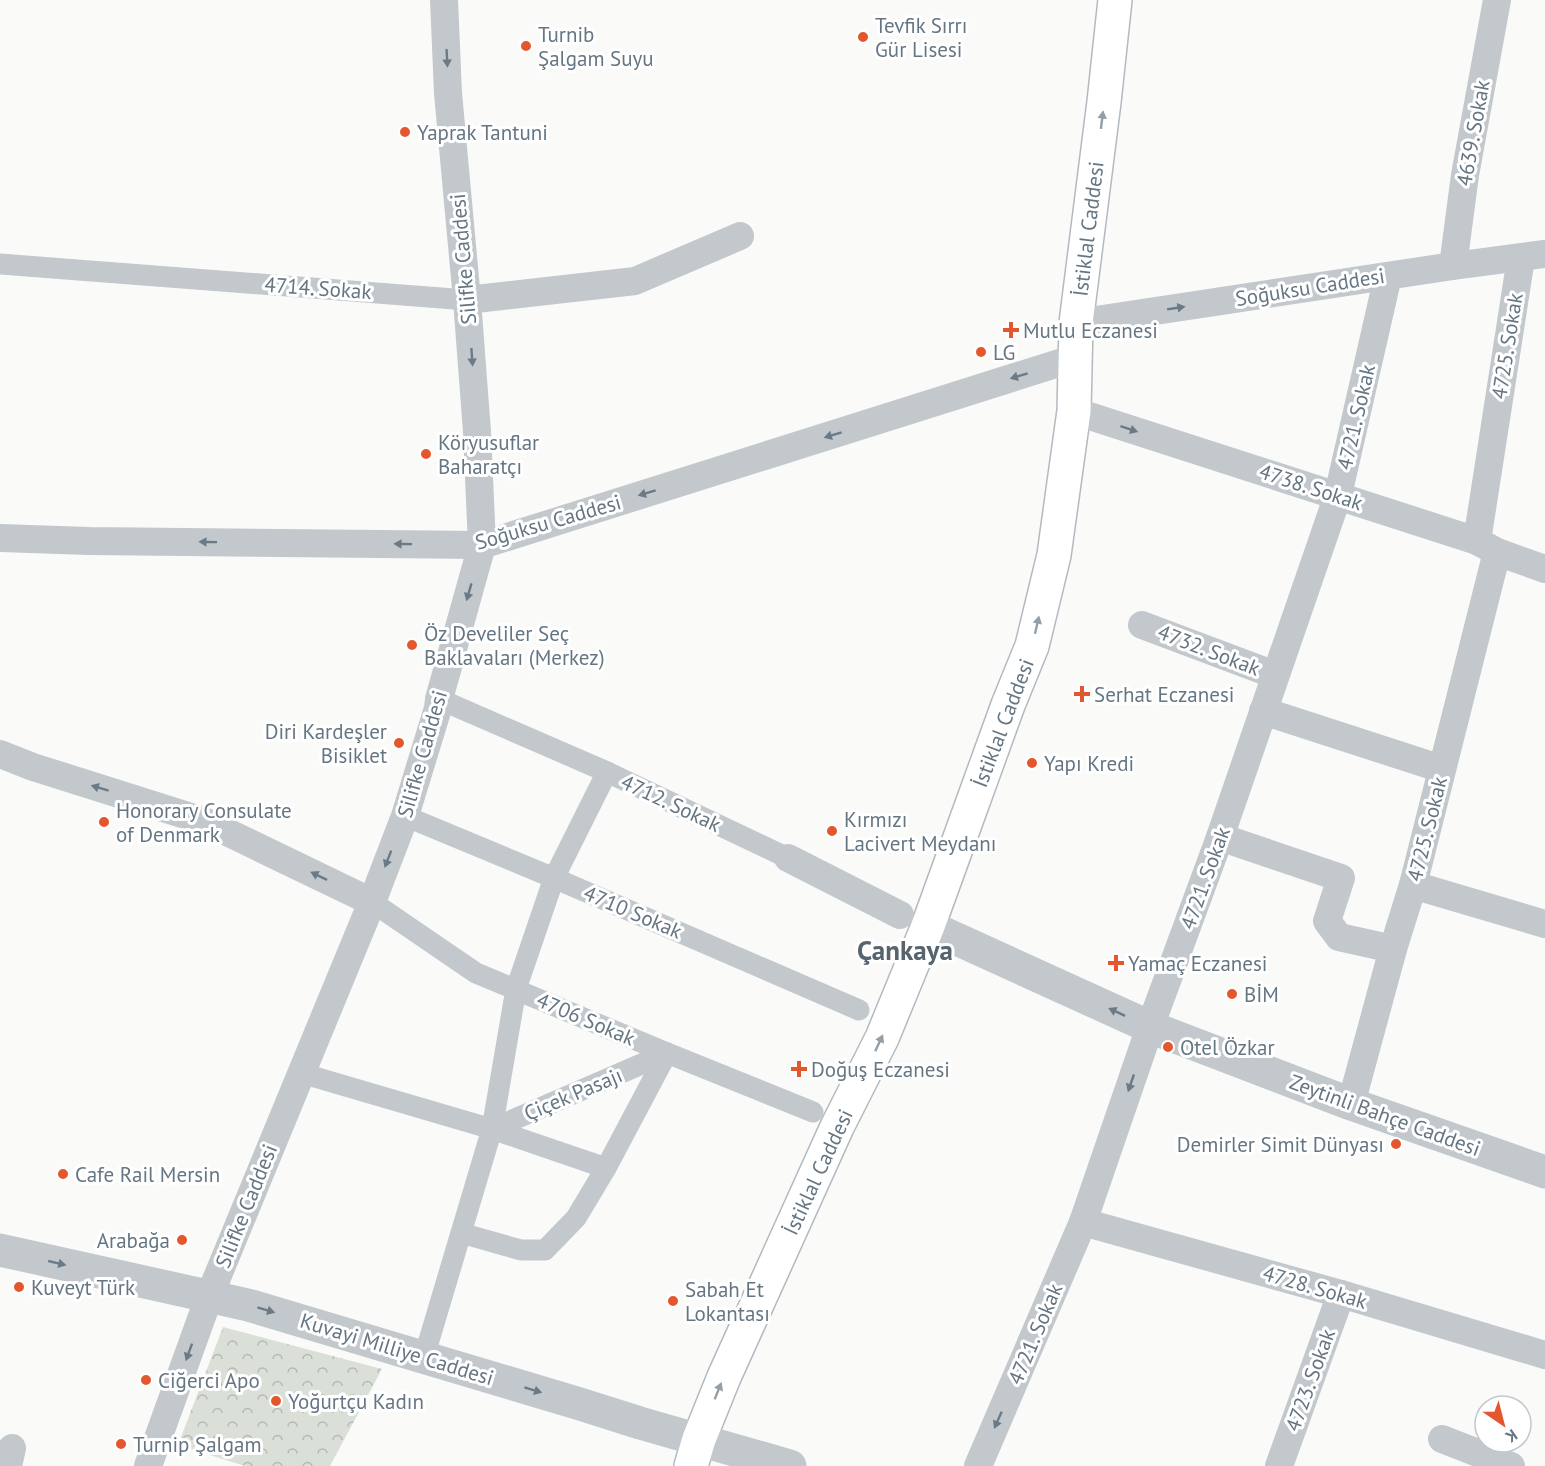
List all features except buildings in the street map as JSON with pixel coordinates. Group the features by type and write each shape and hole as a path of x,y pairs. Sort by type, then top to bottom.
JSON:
{"main road":[{"name":"İstiklal Caddesi","path":"695,1453 724,1377 837,1128 882,1038 914,921 1032,646 1054,555 1074,411 1076,323 1115,0"}],"street":[{"name":"Silifke Caddesi","path":"148,1466 209,1297 372,902 405,816 435,719 482,545 477,432 448,93 444,0"},
{"name":"4639. Sokak","path":"1453,266 1465,175 1497,0"},
{"name":"4714. Sokak","path":"0,264 467,300 634,281 740,236"},
{"name":"Soğuksu Caddesi","path":"1076,323 1533,256"},
{"name":"4725. Sokak","path":"1351,1104 1393,949 1413,885 1442,769 1487,547 1533,256"},
{"name":"4721. Sokak","path":"978,1466 1083,1222 1150,1028 1220,837 1338,495 1388,276"},
{"name":"Soğuksu Caddesi","path":"0,538 482,545 1075,358"},
{"name":"4738. Sokak","path":"1074,411 1338,495 1545,569"},
{"name":"4732. Sokak","path":"1143,625 1275,675"},
{"name":"4712. Sokak","path":"439,699 607,772 914,921"},
{"path":"1263,711 1442,769"},
{"path":"0,754 33,767 204,821 372,902"},
{"name":"Çiçek Pasajı","path":"607,772 554,878 516,989 492,1129 461,1233 520,1250 545,1250 576,1218 606,1168 667,1053"},
{"name":"4710 Sokak","path":"405,816 860,1010"},
{"path":"1220,837 1341,878 1327,921 1339,937 1393,949"},
{"path":"1413,885 1545,924"},
{"name":"4706 Sokak","path":"372,902 476,973 813,1112"},
{"name":"Zeytinli Bahçe Caddesi","path":"914,921 1150,1028 1351,1104 1545,1172"},
{"name":"Çiçek Pasajı","path":"492,1129 667,1053"},
{"name":"Çiçek Pasajı","path":"301,1073 492,1129 606,1168"},
{"name":"4728. Sokak","path":"1083,1222 1341,1294 1545,1355"},
{"path":"424,1357 461,1233"},
{"name":"Kuvayi Milliye Caddesi","path":"0,1250 248,1305 640,1423 695,1453 790,1466"},
{"name":"4723. Sokak","path":"1280,1466 1341,1294"},
{"path":"1442,1439 1511,1466"}],"green space":[{"path":"223,1327 382,1369 330,1466 245,1466 178,1445"}],"place":[{"name":"Tevfik Sırrı Gür Lisesi","path":"863,37"},
{"name":"Turnib Şalgam Suyu","path":"526,46"},
{"name":"Yaprak Tantuni","path":"405,132"},
{"name":"Mutlu Eczanesi","path":"1011,330"},
{"name":"LG","path":"981,352"},
{"name":"Köryusuflar Baharatçı","path":"426,454"},
{"name":"Öz Develiler Seç Baklavaları (Merkez)","path":"412,645"},
{"name":"Serhat Eczanesi","path":"1082,694"},
{"name":"Diri Kardeşler Bisiklet","path":"399,743"},
{"name":"Yapı Kredi","path":"1032,763"},
{"name":"Honorary Consulate of Denmark","path":"104,822"},
{"name":"Kırmızı Lacivert Meydanı","path":"832,831"},
{"name":"Yamaç Eczanesi","path":"1116,963"},
{"name":"BİM","path":"1232,994"},
{"name":"Otel Özkar","path":"1168,1047"},
{"name":"Doğuş Eczanesi","path":"799,1069"},
{"name":"Demirler Simit Dünyası","path":"1396,1144"},
{"name":"Cafe Rail Mersin","path":"63,1174"},
{"name":"Arabağa","path":"182,1240"},
{"name":"Kuveyt Türk","path":"19,1287"},
{"name":"Sabah Et Lokantası","path":"673,1301"},
{"name":"Ciğerci Apo","path":"146,1380"},
{"name":"Yoğurtçu Kadın","path":"276,1401"},
{"name":"Turnip Şalgam","path":"121,1444"}],"district":[{"name":"Çankaya","path":"905,950"}]}
